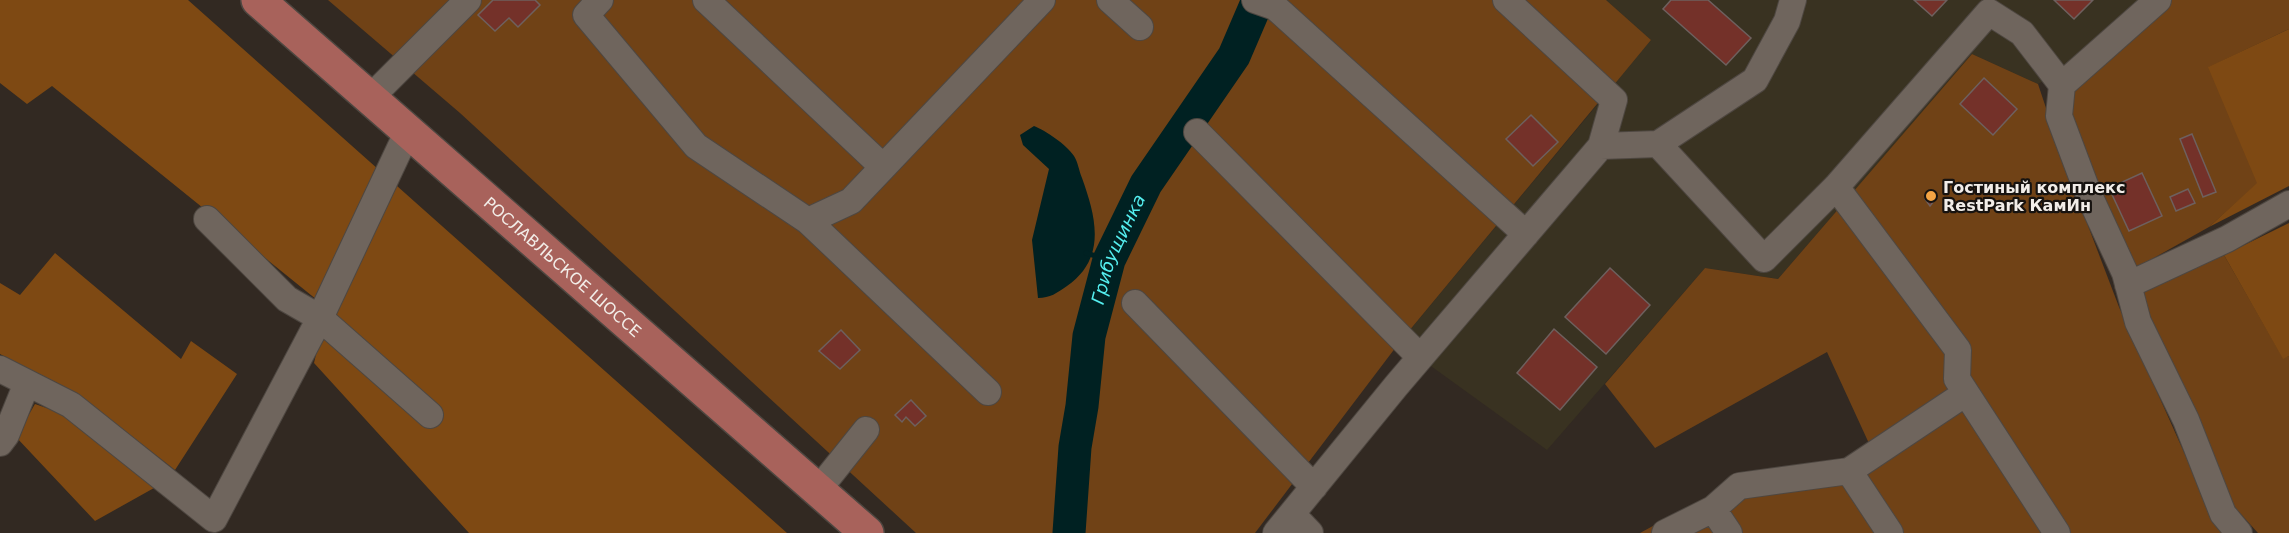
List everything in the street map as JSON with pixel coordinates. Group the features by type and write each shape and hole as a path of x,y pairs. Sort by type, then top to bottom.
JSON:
{"main road":[{"name":"РОСЛАВЛЬСКОЕ ШОССЕ","path":"258,0 867,533"}],"lane":[{"path":"370,98 468,0"},
{"path":"706,0 883,167"},
{"path":"808,221 851,201 1042,0"},
{"path":"1110,0 1140,27"},
{"path":"1255,0 1275,7 1526,234"},
{"path":"1310,533 1284,523 1420,357 1601,146 1614,100 1506,0"},
{"path":"1601,146 1658,144 1755,80 1787,21 1793,0"},
{"path":"2158,0 2062,85 2059,116 2128,285 2138,322 2186,420 2223,514 2239,533"},
{"path":"586,5 696,146 808,221 988,392"},
{"path":"1658,144 1764,259 1836,187 1989,12 2022,33 2062,85"},
{"path":"0,369 71,405 214,519 320,318 408,131"},
{"path":"1197,132 1420,357"},
{"path":"1836,187 1958,350 1957,378 2057,533"},
{"path":"2128,285 2227,239 2289,204"},
{"path":"207,219 287,299 320,318 430,415"},
{"path":"1135,303 1314,487"},
{"path":"0,443 6,435 27,383"},
{"path":"1665,533 1713,509 1739,486 1849,471 1966,393"},
{"path":"818,490 866,430"},
{"path":"1849,471 1890,533"},
{"path":"1713,509 1729,533"}],"shaded area":[{"path":"0,0 188,0 787,533 469,533 314,363 327,308 52,86 27,104 0,83"},
{"path":"328,0 1496,0 1602,98 1399,343 1255,533 916,533 460,113"},
{"path":"1516,0 1606,0 1651,40 1613,86"},
{"path":"1606,0 2166,0 2115,43 2038,84 1972,54 1778,279 1705,268 1547,450 1399,343 1651,40"},
{"path":"2166,0 2289,0 2289,29 2209,67 2258,183 2209,227 2127,273 2064,98"},
{"path":"2289,29 2289,186 2209,227 2257,183 2208,67"},
{"path":"1972,54 2038,84 2066,168 2119,307 2204,497 2234,533 1640,533 1736,481 1854,462 1872,450 1827,352 1655,448 1605,384 1705,268 1778,279"},
{"path":"2289,223 2289,356 2283,359 2224,255"},
{"path":"55,253 181,359 191,341 237,374 175,470 80,396 0,354 0,283 20,295"},
{"path":"2224,255 2283,358 2289,356 2289,533 2258,533 2220,491 2132,293"},
{"path":"35,404 64,414 154,488 95,521 16,437"}],"water":[{"path":"1034,126 1061,143 1075,158 1091,207 1095,236 1088,263 1080,275 1057,293 1038,298 1032,240 1049,169 1023,145 1020,135"}],"building":[{"path":"493,0 535,0 540,5 518,27 509,18 495,31 478,15"},
{"path":"1671,0 1708,0 1751,38 1726,65 1663,9"},
{"path":"1914,0 1947,0 1932,16"},
{"path":"2054,0 2093,0 2074,19"},
{"path":"1984,78 2017,109 1993,135 1960,104"},
{"path":"1531,115 1558,142 1533,166 1506,139"},
{"path":"2192,134 2216,192 2203,197 2180,139"},
{"path":"2142,173 2162,216 2129,231 2109,188"},
{"path":"2188,189 2195,203 2176,211 2170,197"},
{"path":"1934,193 1937,197 1930,206 1925,199"},
{"path":"1610,268 1650,305 1606,354 1565,317"},
{"path":"1554,329 1597,367 1560,410 1517,373"},
{"path":"841,330 860,350 840,369 819,351"},
{"path":"911,400 926,416 915,426 906,417 902,422 895,415"}],"waterway":[{"name":"Грибущинка","path":"1069,533 1075,447 1082,406 1089,336 1109,260 1146,184 1234,56 1258,0"},
{"path":"1086,253 1109,260"}],"place":[{"name":"Гостиный комплекс RestPark КамИн","path":"1931,196"}]}
